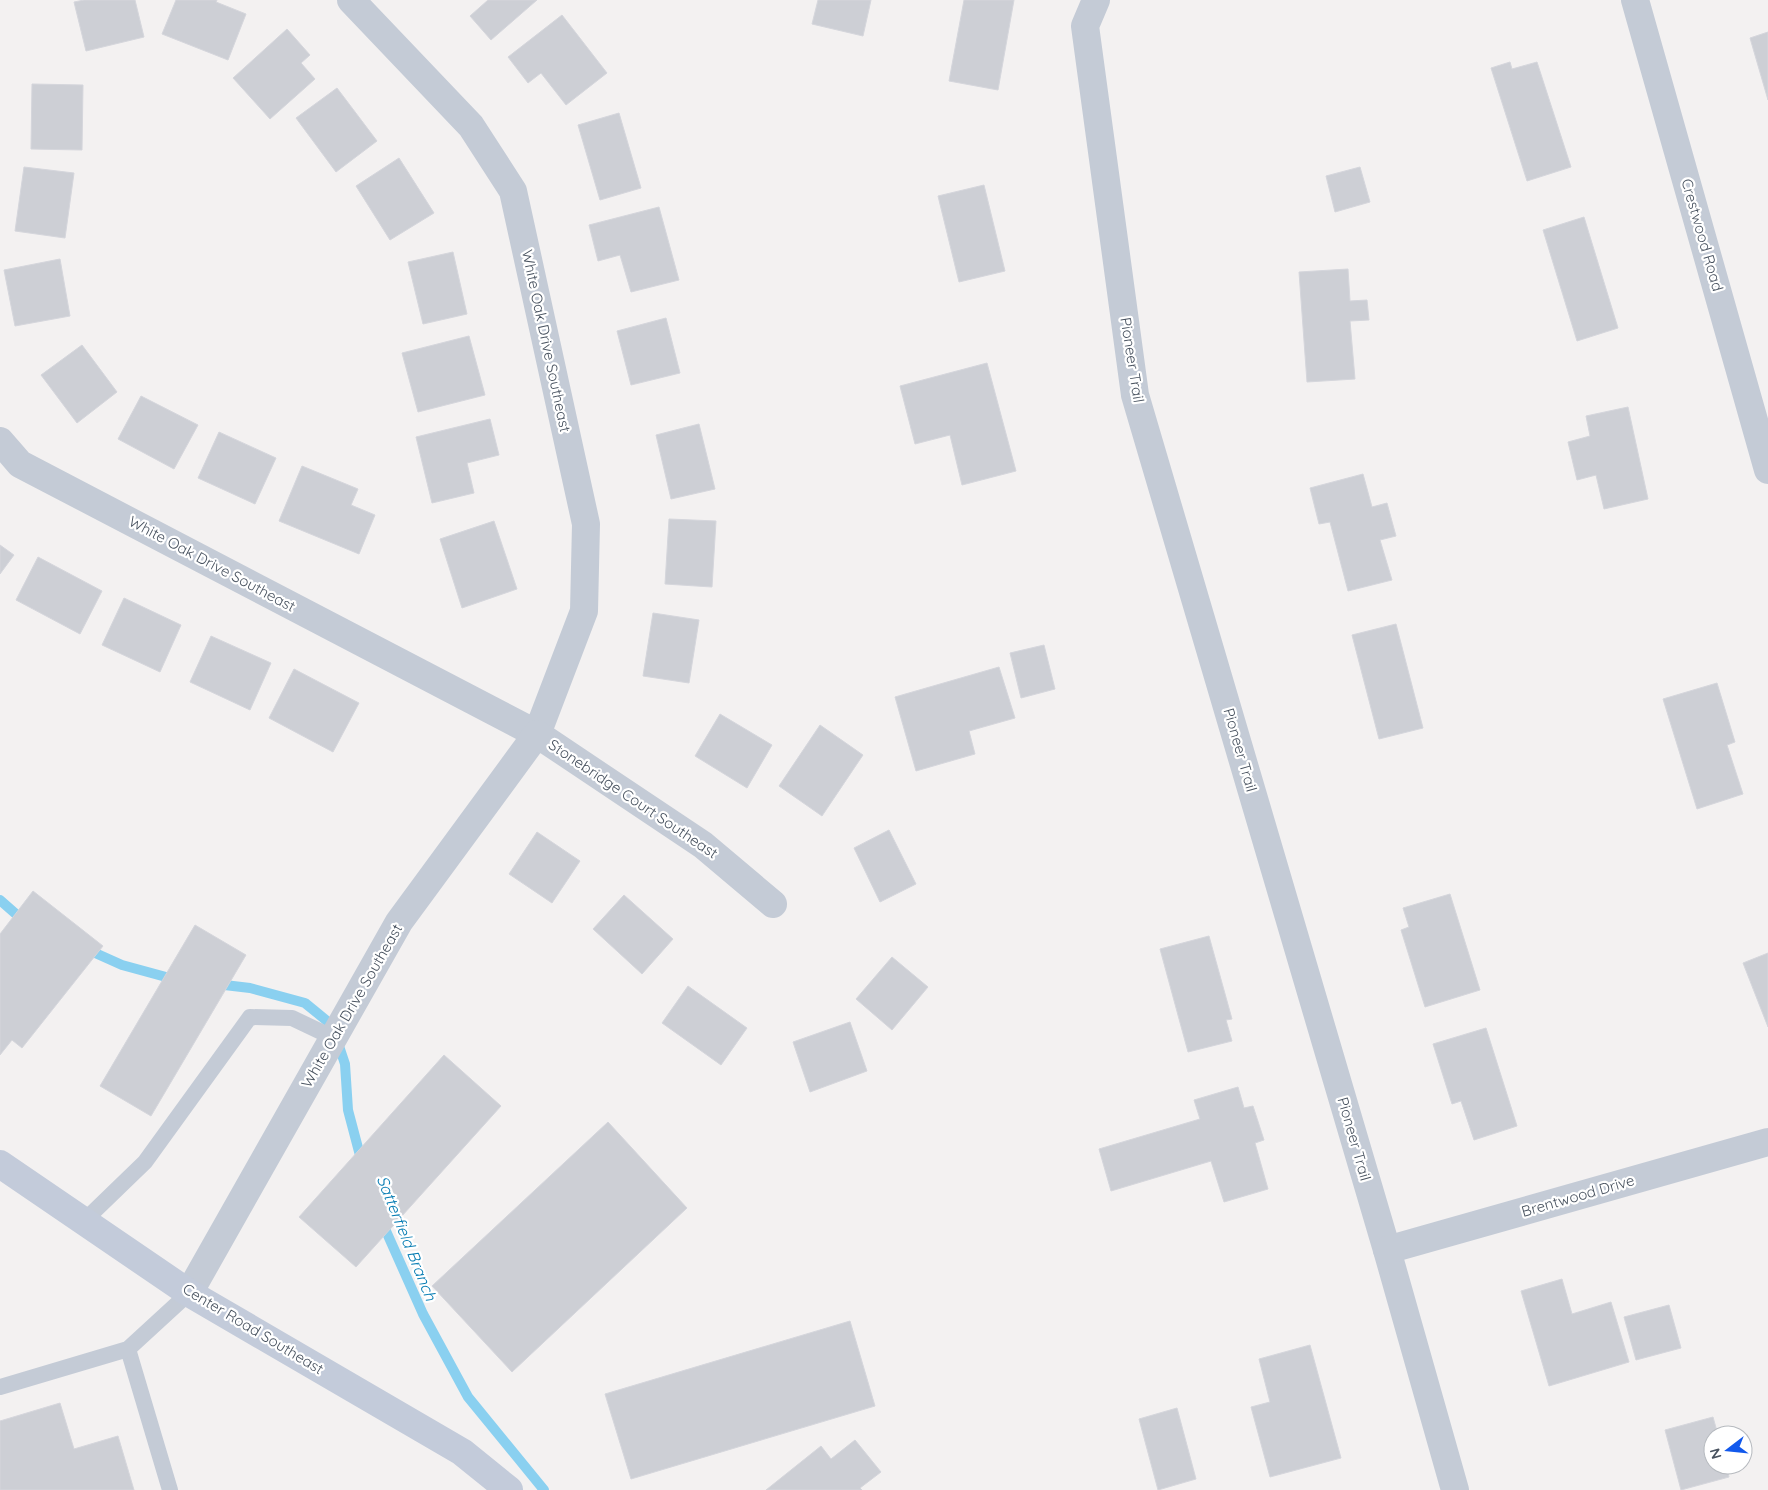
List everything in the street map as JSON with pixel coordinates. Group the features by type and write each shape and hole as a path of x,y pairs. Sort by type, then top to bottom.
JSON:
{"street":[{"name":"White Oak Drive Southeast","path":"189,1293 399,922 537,734 584,611 586,524 513,191 471,126 351,0"},
{"name":"Pioneer Trail","path":"1096,0 1085,26 1135,394 1387,1250 1455,1490"},
{"name":"Crestwood Road","path":"1636,0 1768,470"},
{"name":"White Oak Drive Southeast","path":"0,441 20,464 537,734"},
{"name":"Stonebridge Court Southeast","path":"537,734 703,845 773,904"},
{"name":"Brentwood Drive","path":"1387,1250 1768,1142"},
{"name":"Center Road Southeast","path":"0,1164 189,1293 462,1452 509,1490"}],"lane":[{"path":"84,1220 145,1162 250,1017 292,1018 334,1038"},
{"path":"0,1388 128,1349 189,1293"},
{"path":"128,1349 170,1490"}],"building":[{"path":"84,0 135,0 144,37 86,51 74,2"},
{"path":"176,0 217,0 216,2 246,14 228,60 162,34"},
{"path":"488,0 537,0 491,40 470,16"},
{"path":"818,0 871,0 863,36 812,24"},
{"path":"964,0 1014,0 998,90 949,81"},
{"path":"562,15 607,73 566,105 541,73 528,83 508,57"},
{"path":"287,29 310,55 301,63 315,79 270,119 233,78"},
{"path":"1768,32 1768,100 1750,38"},
{"path":"1510,62 1512,69 1537,62 1571,167 1527,181 1491,68"},
{"path":"32,84 83,85 82,150 31,149"},
{"path":"337,88 377,141 336,172 296,118"},
{"path":"619,113 641,188 600,200 578,125"},
{"path":"399,158 434,213 390,240 356,186"},
{"path":"24,167 74,173 65,238 15,231"},
{"path":"1360,167 1370,202 1335,212 1326,176"},
{"path":"984,185 1005,271 959,282 938,196"},
{"path":"659,207 679,280 631,292 620,255 598,261 589,225"},
{"path":"1584,217 1618,328 1577,341 1543,230"},
{"path":"453,252 467,314 423,324 408,262"},
{"path":"60,259 70,316 15,326 4,270"},
{"path":"1348,269 1350,301 1367,300 1369,320 1350,321 1355,379 1307,382 1299,272"},
{"path":"666,318 680,373 631,385 617,331"},
{"path":"469,336 485,395 418,412 402,353"},
{"path":"82,345 117,392 77,423 41,375"},
{"path":"987,363 1016,471 962,485 950,435 915,444 900,386"},
{"path":"141,396 198,425 174,469 118,439"},
{"path":"1628,407 1648,499 1604,509 1596,475 1577,480 1568,442 1590,436 1586,416"},
{"path":"490,419 499,455 467,463 474,493 432,503 416,437"},
{"path":"699,424 715,489 671,499 656,435"},
{"path":"219,432 276,458 255,504 198,478"},
{"path":"302,466 358,489 351,505 375,515 359,554 279,521"},
{"path":"1363,474 1372,507 1387,503 1396,536 1380,540 1392,580 1348,591 1330,522 1319,524 1310,488"},
{"path":"669,519 716,521 712,587 665,584"},
{"path":"494,521 517,589 462,608 440,539"},
{"path":"0,545 14,555 0,574"},
{"path":"38,557 102,591 80,634 16,600"},
{"path":"124,598 181,625 160,672 102,645"},
{"path":"653,613 699,620 689,683 643,676"},
{"path":"1396,624 1423,728 1379,739 1352,635"},
{"path":"211,636 271,663 250,710 190,682"},
{"path":"1044,645 1055,689 1021,698 1010,653"},
{"path":"999,667 1015,718 969,731 975,754 916,771 895,697"},
{"path":"294,669 359,703 333,752 269,718"},
{"path":"1717,683 1735,742 1727,745 1743,794 1697,809 1663,699"},
{"path":"720,714 772,745 747,788 695,756"},
{"path":"820,725 863,755 822,816 779,786"},
{"path":"889,830 916,884 880,902 854,848"},
{"path":"537,832 580,861 552,903 509,874"},
{"path":"33,891 103,946 22,1048 12,1040 0,1055 0,934"},
{"path":"1450,894 1480,990 1425,1007 1401,930 1409,927 1403,908"},
{"path":"624,895 673,939 642,974 593,929"},
{"path":"195,925 246,955 151,1116 100,1086"},
{"path":"1209,936 1232,1019 1226,1020 1232,1041 1188,1052 1160,949"},
{"path":"1768,953 1768,1027 1743,963"},
{"path":"892,957 928,987 892,1030 856,999"},
{"path":"688,986 747,1028 721,1065 662,1023"},
{"path":"850,1022 867,1071 810,1092 793,1042"},
{"path":"1486,1028 1517,1126 1474,1140 1461,1101 1452,1104 1433,1044"},
{"path":"444,1055 501,1106 356,1267 299,1217"},
{"path":"1238,1087 1244,1108 1253,1106 1264,1140 1255,1143 1268,1189 1224,1202 1211,1161 1111,1191 1099,1149 1200,1119 1194,1100"},
{"path":"608,1122 687,1208 512,1372 432,1286"},
{"path":"1562,1279 1572,1314 1611,1302 1629,1362 1549,1386 1521,1291"},
{"path":"1669,1305 1681,1348 1636,1360 1624,1317"},
{"path":"850,1321 875,1406 631,1479 605,1394"},
{"path":"1310,1345 1341,1458 1270,1477 1251,1407 1270,1402 1259,1359"},
{"path":"60,1403 74,1449 118,1436 134,1490 0,1490 0,1421"},
{"path":"1177,1408 1196,1479 1158,1490 1139,1419"},
{"path":"1713,1417 1715,1425 1703,1425 1703,1475 1728,1475 1729,1477 1681,1490 1665,1430"},
{"path":"855,1440 881,1472 860,1488 862,1490 766,1490 821,1446 831,1459"}],"waterway":[{"name":"Satterfield Branch","path":"0,900 25,922"},
{"name":"Satterfield Branch","path":"84,948 122,965 177,980"},
{"name":"Satterfield Branch","path":"216,984 250,988 305,1003 332,1025 345,1064 348,1110 362,1163"},
{"name":"Satterfield Branch","path":"382,1222 423,1314 468,1397 544,1490"}]}
